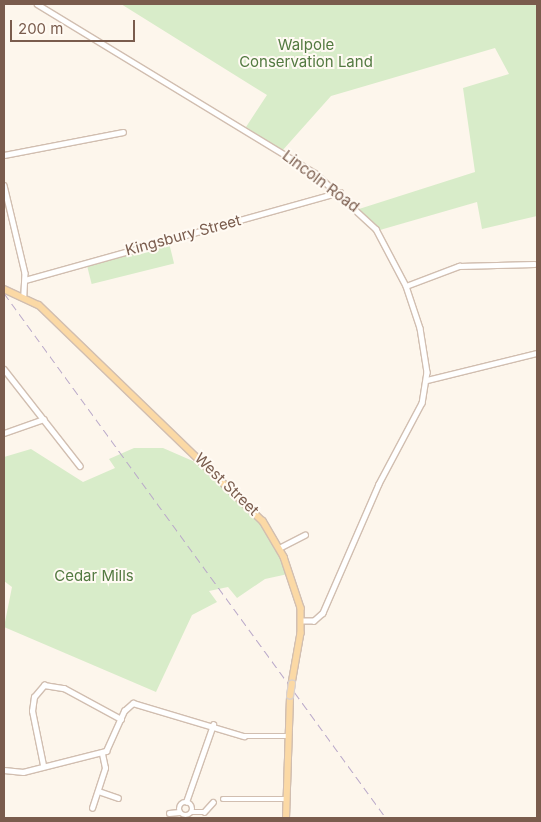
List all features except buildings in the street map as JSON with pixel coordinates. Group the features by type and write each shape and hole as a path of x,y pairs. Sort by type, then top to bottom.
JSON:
{"main road":[{"name":"West Street","path":"4,289 24,295 253,508 279,548 299,598 302,621 290,696 287,736 286,818"}],"street":[{"name":"Lincoln Road","path":"37,4 299,161 340,192 380,234 406,286 420,328 427,380 409,435 379,484 324,611 316,620 302,621"},
{"path":"4,155 123,132"},
{"path":"4,185 25,280 24,295"},
{"name":"Kingsbury Street","path":"25,280 340,192"},
{"path":"406,286 459,266 534,264"},
{"path":"427,380 449,378 537,353"},
{"path":"4,369 80,466"},
{"path":"4,433 44,418"},
{"path":"279,548 305,535"},
{"path":"44,765 32,711 34,697 44,685 64,688 121,719"},
{"path":"4,770 23,772 44,765 102,754 113,745 127,705 138,702 244,736 287,736"},
{"path":"179,812 186,802 213,725"},
{"path":"92,808 105,768 102,754"},
{"path":"98,791 118,798"},
{"path":"223,799 286,799"},
{"path":"186,802 192,812"},
{"path":"169,813 179,812 187,816 192,812 204,812 213,802"}],"green space":[{"name":"Walpole Conservation Land","path":"121,4 537,4 537,216 482,229 477,202 373,232 359,209 475,172 463,88 509,74 495,48 331,96 282,151 246,127 267,95"},
{"path":"169,243 174,263 92,284 87,264"},
{"name":"Cedar Mills","path":"134,448 163,448 218,472 255,509 288,574 265,579 237,598 228,587 209,591 217,602 192,615 156,692 4,627 12,587 4,581 4,457 31,449 83,482 115,468 109,459"}],"waterway":[{"path":"537,640 537,668"}],"railway":[{"path":"4,293 386,818"}]}
